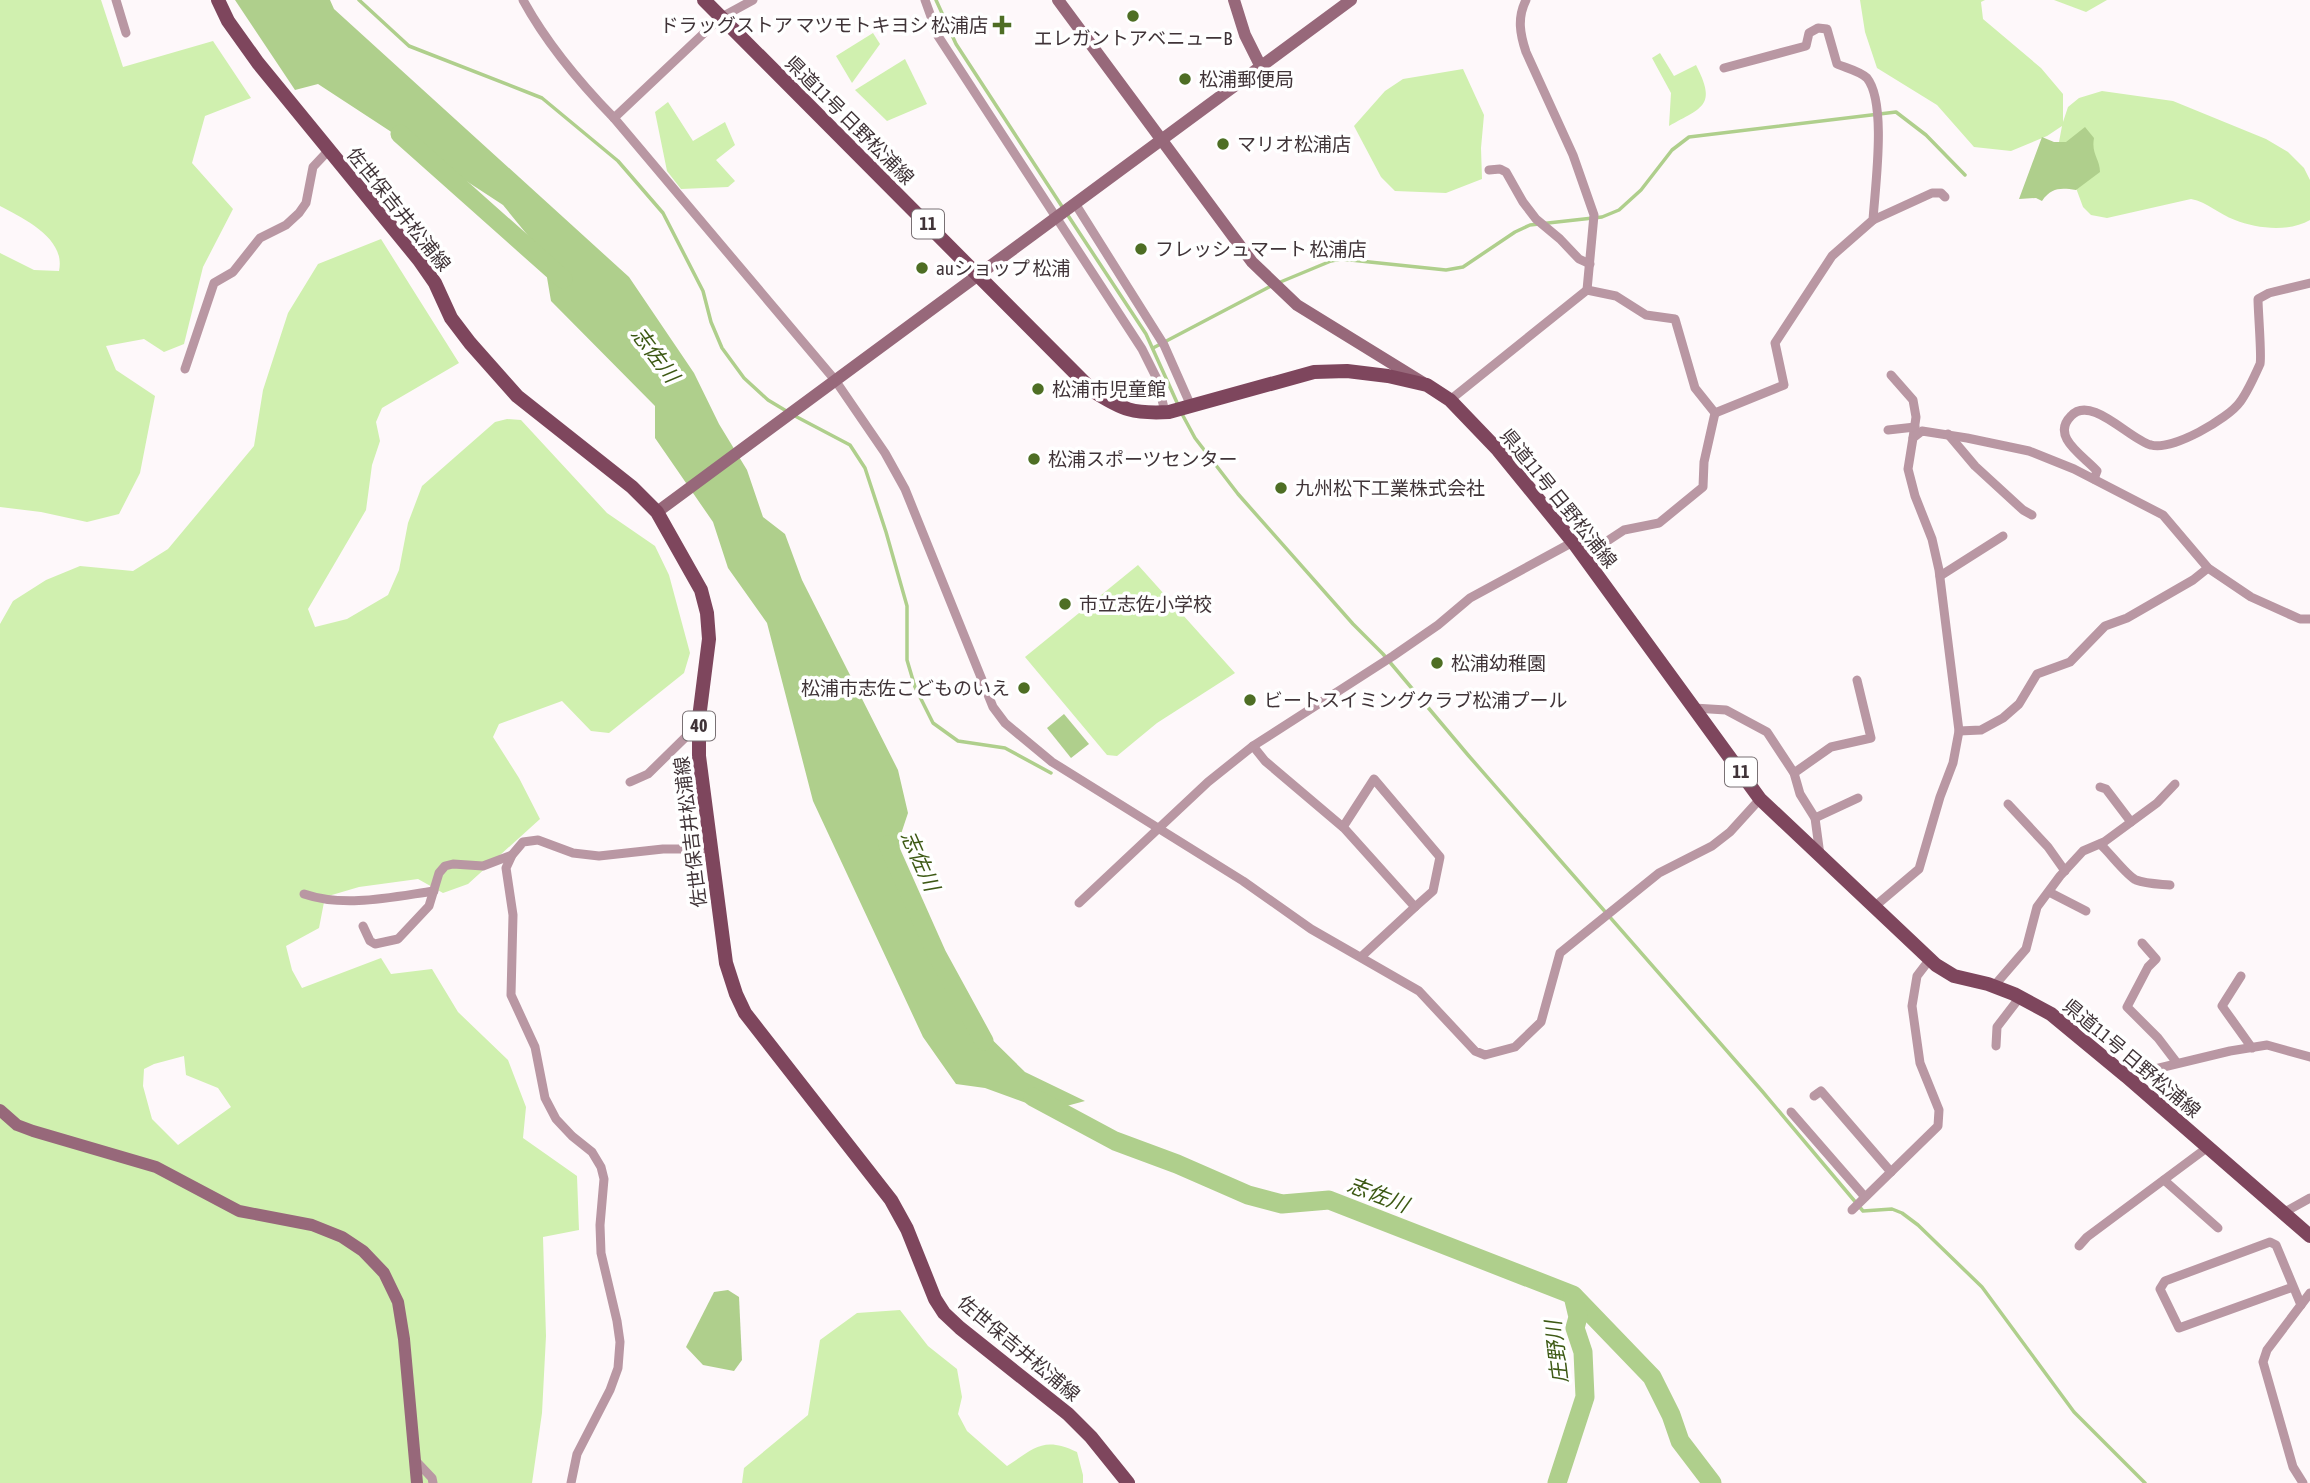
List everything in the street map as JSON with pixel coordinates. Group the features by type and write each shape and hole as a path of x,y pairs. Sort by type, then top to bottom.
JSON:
{"main road":[{"name":"佐世保吉井松浦線","path":"218,0 228,21 258,63 419,260 435,283 451,318 470,343 517,397 622,479 657,512 701,590 707,613 709,639 699,724 699,756 726,963 736,994 746,1013 891,1200 907,1229 935,1299 944,1313 1068,1414 1091,1437 1128,1483"},
{"name":"県道11号 日野松浦線","path":"704,0 1093,391 1119,408 1144,413 1167,412 1314,372 1347,371 1388,376 1427,385 1450,400 1498,450 1573,542 1760,799 1930,960 1954,976 1994,986 2051,1014 2310,1236"}],"street":[{"path":"116,0 126,33"},
{"path":"523,0 537,26 580,83 614,118 835,380 885,453 905,489 993,708 1005,723 1052,762 1105,797 1243,881 1311,929 1419,990 1475,1051 1485,1055 1515,1047 1541,1022 1560,953 1659,873 1712,846 1731,832 1760,799"},
{"path":"614,118 720,18 753,0"},
{"path":"925,0 938,36 1059,217 1150,362 1167,412"},
{"path":"1058,0 1252,262 1297,304 1427,385"},
{"path":"1234,0 1245,35 1261,67"},
{"path":"657,512 1351,0"},
{"path":"1450,400 1587,290 1594,220 1573,155 1520,35 1519,20 1526,0"},
{"path":"1724,68 1806,46 1809,33 1818,28 1827,29 1837,64 1865,76 1875,91 1878,122 1873,220"},
{"path":"185,369 214,283 233,272 260,239 286,225 299,213 306,203 313,167 328,150"},
{"path":"1489,170 1500,169 1506,172 1523,202 1543,227 1560,239 1579,259 1590,264"},
{"path":"1715,413 1784,385 1775,343 1832,256 1873,220 1932,193 1941,193 1945,197"},
{"path":"1074,206 1162,343 1191,406"},
{"path":"2094,479 2097,471 2068,444 2064,432 2073,414 2080,410 2105,415 2123,430 2151,446 2164,445 2200,432 2240,402 2261,361 2258,299 2269,293 2310,283"},
{"path":"1587,290 1616,296 1646,315 1675,319 1695,388 1715,413"},
{"path":"1874,907 1919,869 1940,797 1954,763 1959,731 1940,576 1932,539 1915,496 1909,468 1916,418 1913,400 1891,375"},
{"path":"1583,557 1624,530 1659,523 1703,487 1704,462 1715,413"},
{"path":"1888,430 1914,427"},
{"path":"1913,438 1922,431 2029,451 2094,479 2162,515 2208,568 2251,597 2300,619 2310,619"},
{"path":"1948,434 1975,466 2032,515"},
{"path":"1940,576 2003,536"},
{"path":"1079,903 1209,782 1253,746 1393,656 1438,625 1469,598 1573,542"},
{"path":"1959,731 1981,730 2003,718 2020,704 2038,674 2070,662 2105,626 2127,618 2193,580 2208,568"},
{"path":"1794,773 1831,747 1871,738 1857,680"},
{"path":"1694,708 1726,710 1767,732 1794,773 1800,794 1815,818 1820,856"},
{"path":"629,782 648,774 699,724"},
{"path":"1253,746 1265,761 1343,827 1415,906"},
{"path":"1343,827 1374,779 1440,857 1433,891 1362,956"},
{"path":"1994,986 2026,949 2037,907 2065,871 2083,851 2100,844 2157,803 2175,783"},
{"path":"2100,787 2106,789 2130,822"},
{"path":"1815,818 1858,798"},
{"path":"2008,804 2048,847 2065,871"},
{"path":"571,1483 578,1454 611,1390 618,1367 618,1321 601,1254 600,1226 604,1179 601,1167 592,1152 556,1119 545,1098 535,1047 510,995 513,915 506,868 523,842 538,841 573,853 599,856 663,849 710,849"},
{"path":"2100,844 2126,874 2137,881 2170,885"},
{"path":"363,926 370,941 375,944 398,939 429,906 439,873 445,866 453,863 483,866 512,855"},
{"path":"304,894 328,901 373,899 434,891"},
{"path":"2049,892 2086,911"},
{"path":"2142,943 2156,959 2148,967 2127,1007 2158,1038 2177,1063"},
{"path":"1852,1210 1938,1126 1938,1110 1920,1063 1912,1006 1917,976 1930,960"},
{"path":"2241,976 2221,1006 2252,1048"},
{"path":"1996,1046 1997,1027 2020,997"},
{"path":"2126,1076 2267,1045 2310,1057"},
{"path":"1814,1096 1821,1091 1891,1172"},
{"path":"0,1110 17,1125 156,1167 239,1211 312,1225 342,1237 363,1251 384,1273 398,1302 404,1339 417,1483"},
{"path":"1791,1112 1864,1199"},
{"path":"2079,1246 2087,1237 2208,1147"},
{"path":"2164,1180 2218,1228"},
{"path":"2283,1213 2310,1198"},
{"path":"2293,1287 2179,1328 2160,1289 2165,1281 2270,1242 2276,1245 2301,1305"},
{"path":"2303,1483 2293,1467 2263,1362 2267,1350 2310,1293"},
{"path":"415,1459 433,1483"}],"shaded area":[{"path":"0,0 101,0 123,67 213,41 251,98 205,116 192,163 233,209 203,267 184,344 164,352 144,339 106,346 116,370 155,396 140,473 119,514 87,522 0,507 0,253 34,270 59,271 59,259 50,239 0,206"},
{"path":"1860,0 1985,0 1981,2 1983,19 2041,68 2063,94 2063,122 2068,107 2079,98 2102,91 2173,101 2266,139 2288,152 2304,168 2310,180 2310,220 2283,228 2253,225 2191,199 2107,218 2091,215 2083,207 2059,142 2062,126 2047,136 2011,151 1974,147 1937,105 1877,68 1865,32"},
{"path":"2054,0 2107,0 2086,12"},
{"path":"873,33 880,44 852,83 836,56"},
{"path":"1660,53 1674,76 1696,65 1706,97 1698,109 1669,126 1671,93 1652,58"},
{"path":"905,59 927,104 887,121 855,90"},
{"path":"1463,69 1484,115 1482,179 1446,193 1395,191 1381,177 1354,126 1385,91 1403,79"},
{"path":"668,102 693,141 725,122 735,145 716,160 735,181 728,187 681,189 667,171 655,112"},
{"path":"381,239 459,363 382,408 376,422 380,441 372,465 366,510 308,609 315,627 347,619 388,595 399,570 408,523 422,486 495,422 507,419 521,420 607,513 655,546 669,575 690,653 684,673 609,733 591,731 562,701 499,724 493,737 519,778 540,819 468,884 443,893 418,879 359,887 325,897 319,928 286,946 292,970 302,988 381,958 391,974 432,969 458,1012 508,1060 526,1107 523,1138 577,1176 579,1230 543,1237 546,1336 542,1413 532,1483 0,1483 0,624 13,601 46,580 80,566 133,571 168,549 254,446 263,390 288,313 318,264","holes":["184,1056 186,1075 218,1088 231,1107 178,1145 152,1119 143,1086 144,1069"]},
{"path":"1138,565 1235,673 1157,723 1117,756 1107,755 1025,657"},
{"path":"900,1310 928,1346 957,1369 962,1397 958,1414 967,1431 1007,1466 1040,1446 1056,1445 1077,1452 1083,1483 742,1483 744,1468 808,1415 820,1340 857,1313"}],"water":[{"path":"235,0 330,0 334,9 629,277 694,373 719,424 747,470 763,517 785,534 802,580 898,770 908,813 900,837 898,885 920,935 963,1011 1025,1072 1085,1101 1048,1111 985,1088 956,1084 923,1037 813,801 767,623 728,568 713,522 655,438 655,406 551,301 543,254 503,205 318,84 295,90"},
{"path":"2085,127 2094,138 2100,172 2076,190 2057,190 2049,193 2042,201 2036,198 2019,199 2042,137 2054,142 2066,142"},
{"path":"1064,714 1089,744 1071,758 1047,728"},
{"path":"728,1290 739,1297 742,1360 734,1371 703,1365 686,1347 714,1292"}],"waterway":[{"path":"359,0 409,46 542,98 618,161 663,213 703,291 711,322 722,348 744,378 768,400 788,412"},
{"path":"936,0 956,44 1063,208"},
{"path":"1278,283 1341,259 1446,270 1463,267 1530,225 1602,217 1619,210 1641,190 1672,150 1689,137 1896,112 1926,135 1965,175"},
{"name":"志佐川","path":"400,134 563,279"},
{"path":"1067,214 1146,334 1179,407"},
{"path":"1153,348 1271,286"},
{"path":"1182,414 1195,438 1238,494 1383,654 1863,1211 1892,1209 1918,1225 1982,1287 2074,1412 2145,1483"},
{"path":"795,416 850,445 865,468 907,606 907,660 915,687 933,723 958,741 1005,748 1051,773"},
{"name":"志佐川","path":"888,845 937,955 984,1041"},
{"name":"志佐川","path":"1033,1097 1115,1141 1248,1195 1282,1204 1329,1200 1573,1295 1652,1377 1671,1415 1680,1441 1712,1483"},
{"name":"庄野川","path":"1557,1483 1585,1397 1583,1352 1575,1328 1578,1317 1573,1296"}],"place":[{"name":"エレガントアベニューB","path":"1133,16"},
{"name":"ドラッグストア マツモトキヨシ 松浦店","path":"1002,25"},
{"name":"松浦郵便局","path":"1185,79"},
{"name":"マリオ松浦店","path":"1223,144"},
{"name":"フレッシュマート 松浦店","path":"1141,249"},
{"name":"auショップ 松浦","path":"922,268"},
{"name":"松浦市児童館","path":"1038,389"},
{"name":"松浦スポーツセンター","path":"1034,459"},
{"name":"九州松下工業株式会社","path":"1281,488"},
{"name":"市立志佐小学校","path":"1065,604"},
{"name":"松浦幼稚園","path":"1437,663"},
{"name":"松浦市志佐こどものいえ","path":"1024,688"},
{"name":"ビートスイミングクラブ松浦プール","path":"1250,700"}]}
